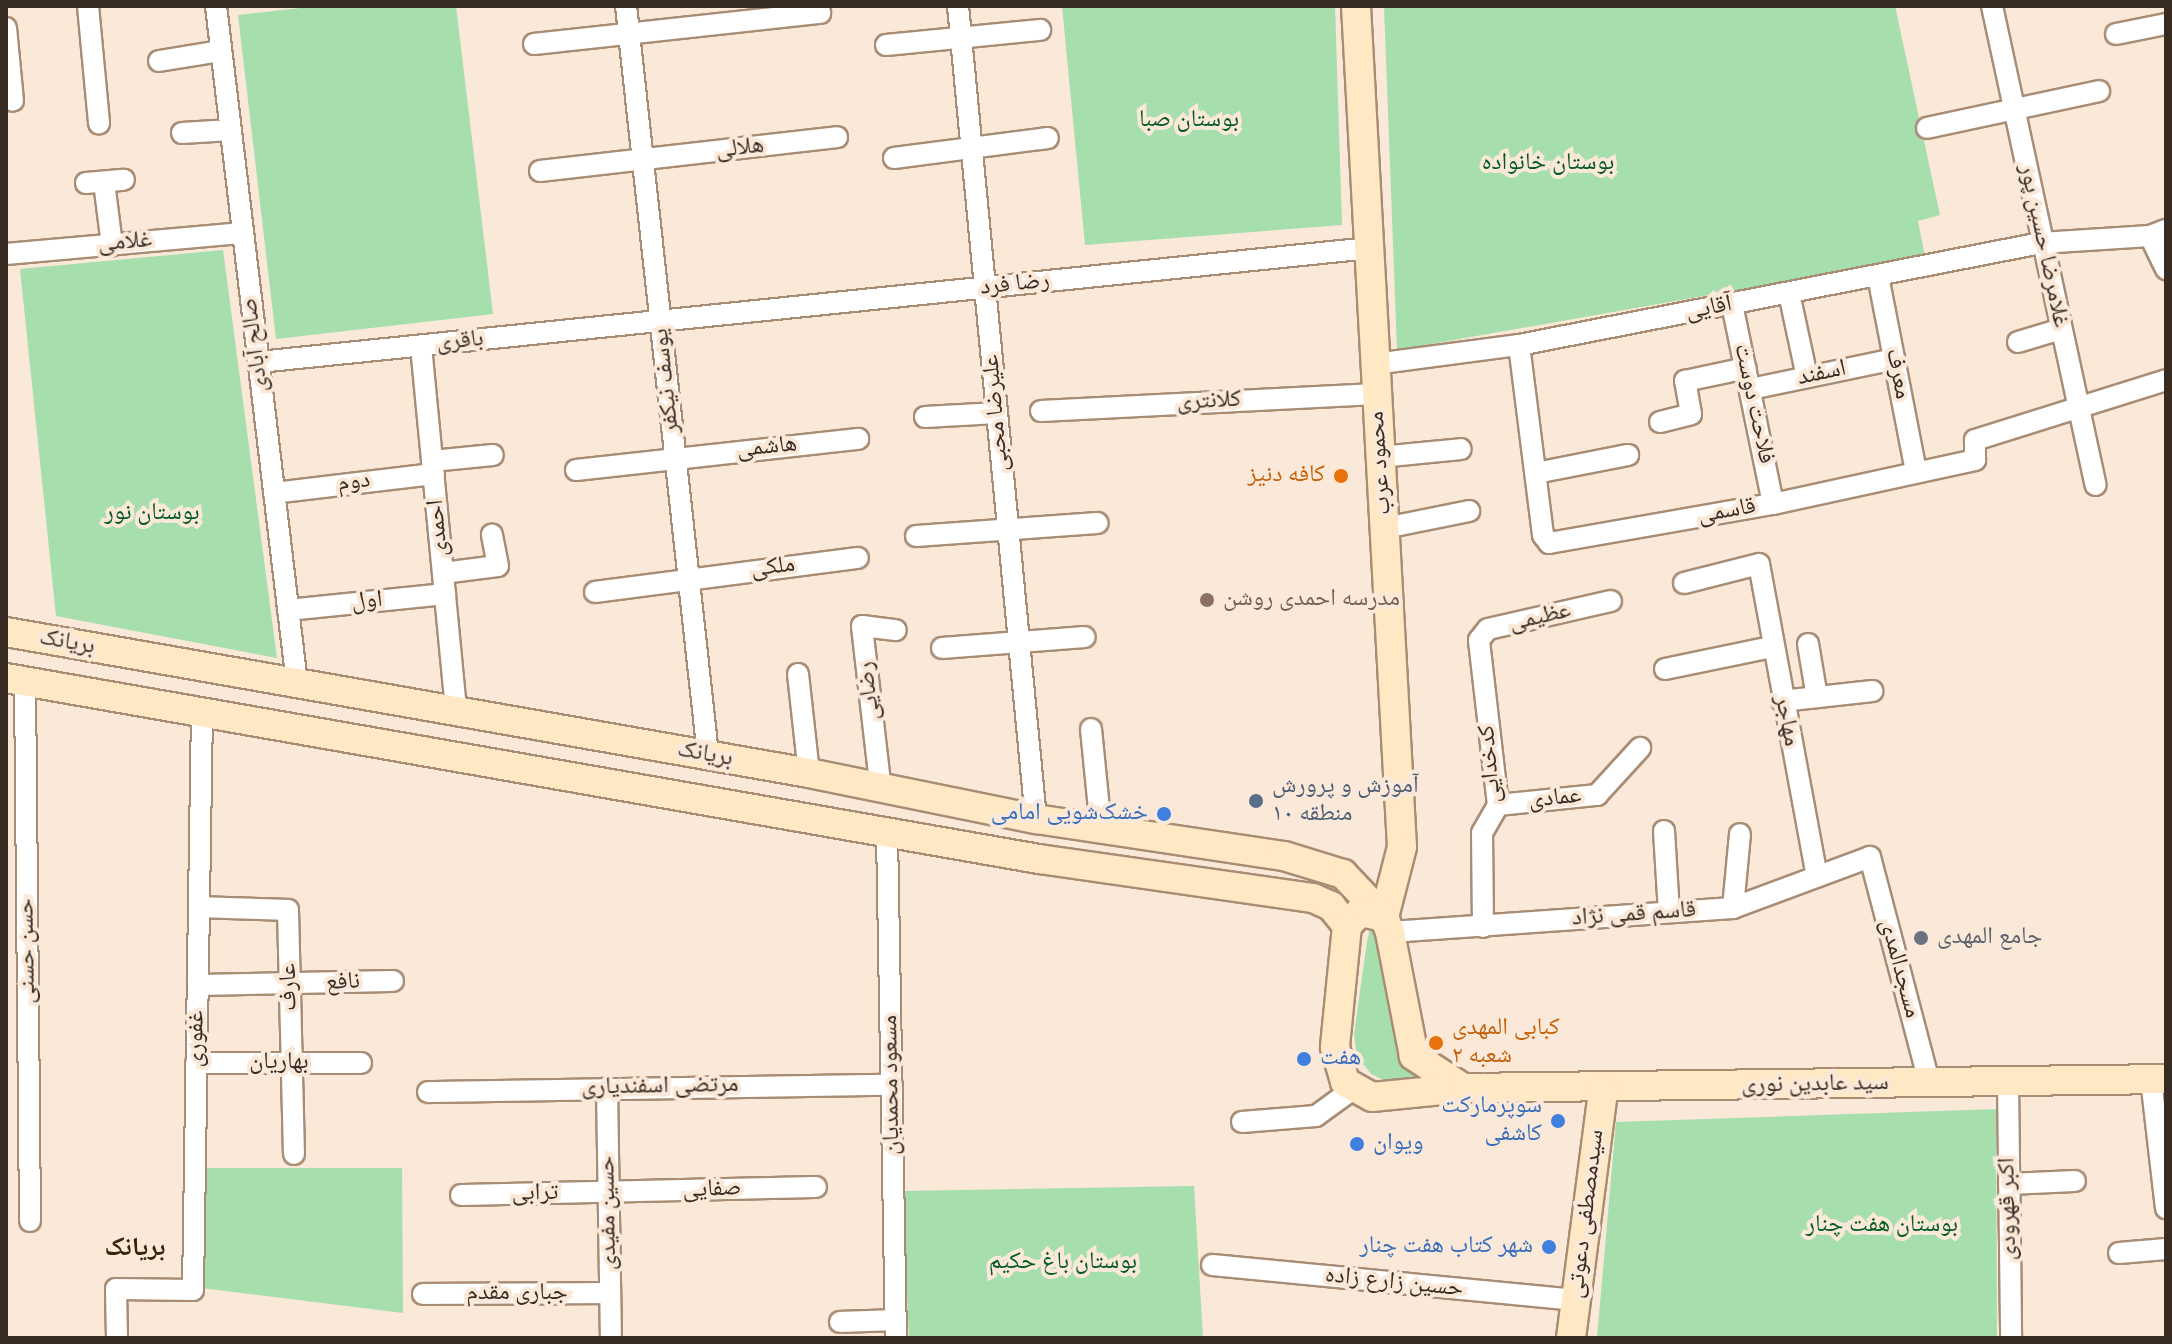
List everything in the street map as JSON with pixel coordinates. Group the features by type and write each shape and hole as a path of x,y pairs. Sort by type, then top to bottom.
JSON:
{"main road":[{"name":"محمود عرب","path":"1356,6 1402,847 1387,924"},
{"name":"بریانک","path":"6,632 809,773 881,791 1036,819 1322,864 1356,883 1387,924"},
{"name":"بریانک","path":"15,680 887,833 1313,898 1331,906 1347,926"},
{"path":"700,800 708,755"},
{"path":"1353,1089 1340,1070 1335,1047 1347,926 1360,912 1387,924 1414,1056 1463,1088"},
{"name":"سید عابدین نوری","path":"1353,1089 1390,1098 1463,1088 1603,1090 2158,1079"},
{"name":"سیدمصطفی دعوتی","path":"1571,1338 1603,1090"}],"street":[{"path":"88,6 99,123"},
{"name":"صالح آبادی","path":"216,6 297,683"},
{"name":"یوسف نیکفر","path":"626,6 708,755"},
{"name":"علیرضا محبی","path":"958,6 1036,819"},
{"name":"غلامرضا حسین پور","path":"1992,6 2041,243 2096,485"},
{"path":"534,44 820,13"},
{"path":"2116,34 2166,24"},
{"path":"6,28 13,101"},
{"path":"886,45 1040,30"},
{"path":"159,61 221,51"},
{"path":"1927,128 2099,91"},
{"path":"182,133 231,130"},
{"name":"هلالی","path":"540,171 837,137"},
{"path":"894,158 1048,138"},
{"path":"105,182 112,245"},
{"name":"غلامی","path":"6,254 243,233"},
{"path":"2158,233 2166,269"},
{"name":"آقایی","path":"1374,364 1519,345 2041,243 2158,233"},
{"name":"رضا فرد","path":"661,321 1369,248"},
{"name":"معرف","path":"1878,276 1916,472"},
{"path":"1789,293 1807,377"},
{"name":"فلاحت دوست","path":"1732,304 1773,504"},
{"name":"باقری","path":"259,362 661,321"},
{"path":"2018,342 2061,329"},
{"name":"قاسمی","path":"1519,345 1549,543 1773,504 1975,460 1975,440 2079,407"},
{"name":"احمدی","path":"421,346 456,711"},
{"name":"اسفند","path":"1751,389 1894,359"},
{"path":"1660,422 1691,414 1685,381 1746,368"},
{"path":"2079,407 2166,380"},
{"name":"کلانتری","path":"1041,411 1376,394"},
{"path":"925,417 997,413"},
{"name":"هاشمی","path":"576,470 858,439"},
{"path":"1380,457 1461,449"},
{"name":"دوم","path":"274,493 493,455"},
{"path":"1536,473 1628,455"},
{"path":"1385,528 1469,511"},
{"path":"916,536 1098,523"},
{"path":"443,573 498,566 492,535"},
{"name":"ملکی","path":"595,592 858,558"},
{"name":"مهاجر","path":"1684,583 1759,564 1771,647 1817,877"},
{"name":"اول","path":"288,610 445,594"},
{"name":"عظیمی","path":"1479,646 1488,629 1611,601"},
{"name":"رضایی","path":"881,791 862,626 896,630"},
{"path":"942,648 1085,637"},
{"path":"1808,644 1817,697"},
{"name":"کدخدایی","path":"1479,646 1498,805 1482,833 1483,927"},
{"path":"1665,669 1771,647"},
{"path":"798,674 809,773"},
{"name":"حسن حسنی","path":"15,680 30,1221"},
{"path":"1782,701 1872,691"},
{"name":"غفوری","path":"117,1338 116,1289 193,1290 202,711"},
{"path":"1091,729 1101,829"},
{"name":"عمادی","path":"1498,805 1597,795 1640,748"},
{"path":"1664,831 1669,912"},
{"name":"مسعود محمدیان","path":"887,833 896,1329"},
{"path":"1733,908 1740,834"},
{"name":"قاسم قمی نژاد","path":"1387,924 1483,927 1733,908 1870,857"},
{"name":"مسجدالمدی","path":"1870,857 1929,1082"},
{"name":"عارف","path":"199,907 288,910 294,1154"},
{"name":"نافع","path":"198,985 290,986 393,981"},
{"name":"بهاریان","path":"196,1063 361,1063"},
{"path":"2158,1079 2166,1208"},
{"name":"اکبر قهرودی","path":"2008,1081 2011,1338"},
{"name":"مرتضی اسفندیاری","path":"428,1092 892,1085"},
{"name":"حسین مفیدی","path":"607,1088 611,1338"},
{"path":"1242,1122 1316,1116 1353,1089"},
{"path":"2009,1184 2075,1181"},
{"name":"صفایی","path":"609,1193 816,1187"},
{"name":"ترابی","path":"461,1195 609,1193"},
{"path":"2119,1253 2166,1249"},
{"name":"حسین زارع زاده","path":"1212,1265 1576,1300"},
{"name":"جباری مقدم","path":"423,1294 610,1293"},
{"path":"840,1322 896,1329"}],"green space":[{"path":"318,6 456,6 493,314 276,339 238,15"},
{"name":"بوستان صبا","path":"1062,6 1335,6 1342,225 1085,245"},
{"name":"بوستان خانواده","path":"1384,6 1895,6 1940,215 1918,221 1925,257 1397,350"},
{"name":"بوستان نور","path":"223,250 277,658 56,616 20,269"},
{"path":"1377,928 1397,1052 1429,1083 1390,1083 1371,1074 1357,1056 1354,1034 1367,942 1370,929"},
{"name":"بوستان هفت چنار","path":"1996,1109 1997,1338 1597,1338 1616,1122"},
{"path":"204,1168 402,1168 403,1313 201,1288"},
{"name":"بوستان باغ حکیم","path":"1194,1186 1203,1338 909,1338 902,1191"}],"place":[{"name":"کافه دنیز","path":"1341,476"},
{"name":"مدرسه احمدی روشن","path":"1207,600"},
{"name":"آموزش و پرورش منطقه ۱۰","path":"1256,801"},
{"name":"خشک‌شویی امامی","path":"1164,814"},
{"name":"جامع المهدی","path":"1921,938"},
{"name":"کبابی المهدی شعبه ۲","path":"1436,1043"},
{"name":"هفت","path":"1304,1059"},
{"name":"سوپرمارکت کاشفی","path":"1558,1121"},
{"name":"ویوان","path":"1357,1144"},
{"name":"شهر کتاب هفت چنار","path":"1549,1247"}],"district":[{"name":"بریانک","path":"135,1249"}]}
